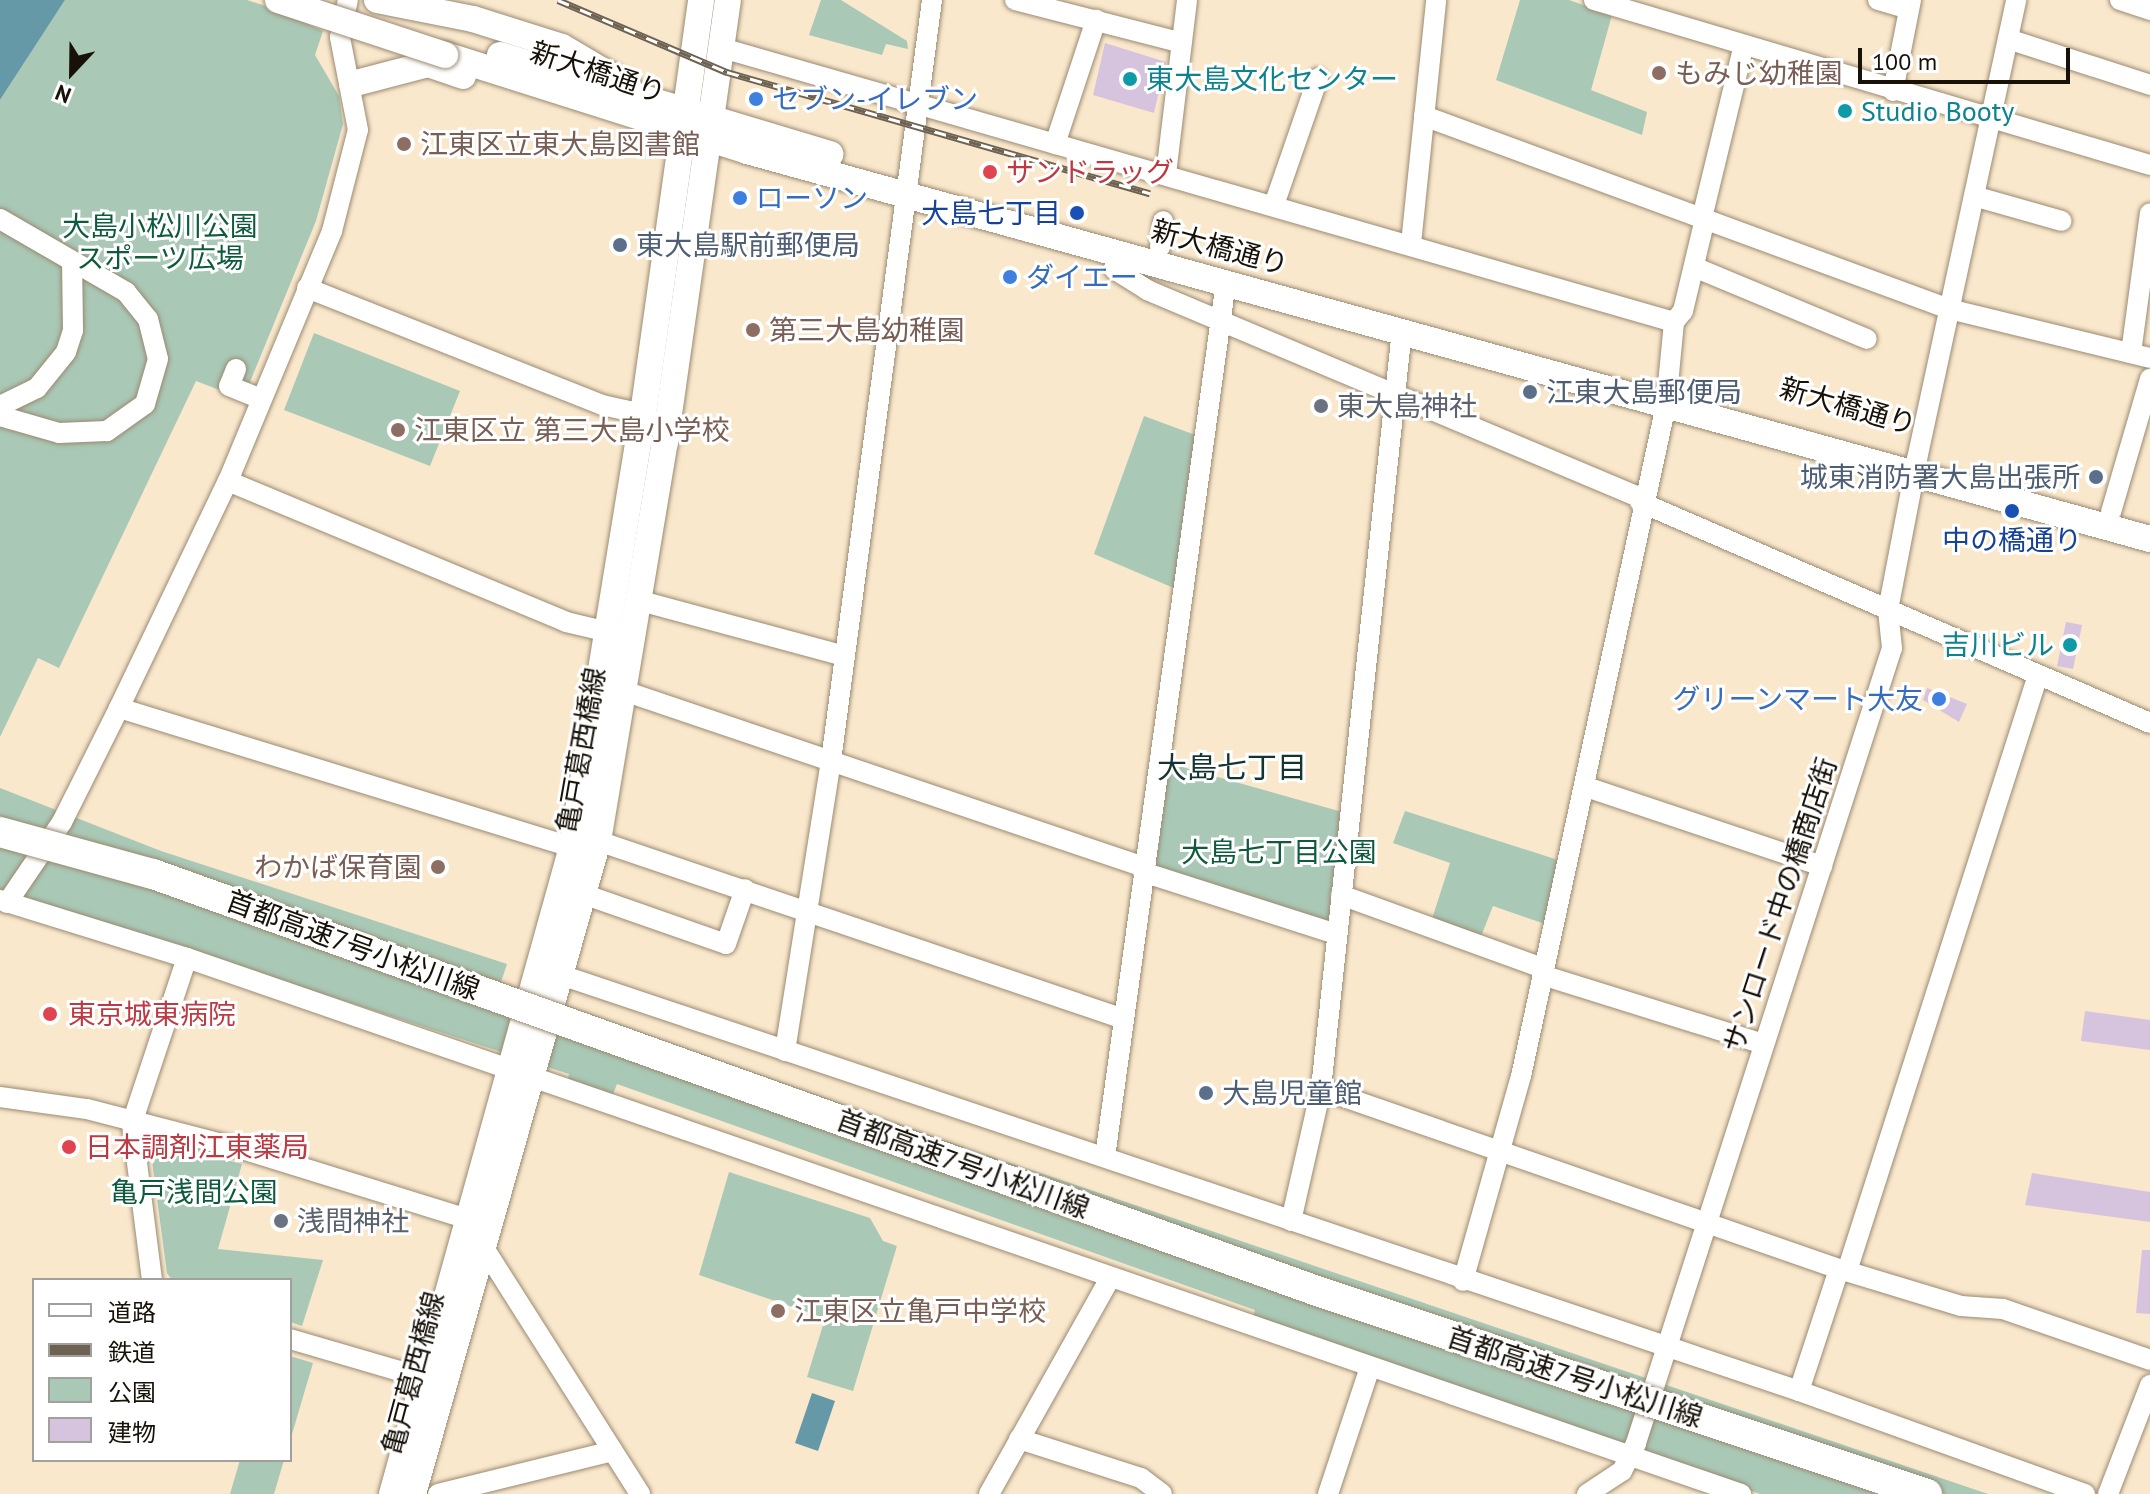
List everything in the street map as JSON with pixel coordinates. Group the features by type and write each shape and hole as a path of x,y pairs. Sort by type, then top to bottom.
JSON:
{"highway":[{"name":"首都高速7号小松川線","path":"7,844 1312,1307 1868,1494"},
{"name":"首都高速7号小松川線","path":"7,844 153,874 1302,1285 1927,1494"}],"main road":[{"name":"新大橋通り","path":"278,0 446,46 639,110 909,185 1118,252 1402,330 1665,396 1916,467 2150,539"},
{"name":"新大橋通り","path":"330,0 446,46"},
{"path":"377,0 473,19 562,47 639,110"},
{"name":"亀戸葛西橋線","path":"413,1494 482,1240 520,1074 585,844 624,691 621,635 637,600 697,127 701,0"},
{"name":"亀戸葛西橋線","path":"392,1494 420,1377 465,1218 520,1074 564,976 586,895 585,844 621,635 643,414 697,127 722,48 728,0"},
{"path":"352,84 428,64 565,110 639,110"},
{"name":"新大橋通り","path":"909,185 1162,234 1665,396"},
{"name":"新大橋通り","path":"1916,467 2150,523"},
{"path":"383,1494 406,1431"}],"street":[{"path":"348,0 340,37 352,84 355,148 307,288 228,481 119,708 62,822 4,902 187,958 1741,1494"},
{"path":"785,1051 831,761 932,0"},
{"path":"1015,0 1182,43"},
{"path":"1166,174 1187,0"},
{"path":"1411,244 1436,0"},
{"path":"1594,0 1621,4 1893,91 2150,165"},
{"path":"1878,0 1910,4 1893,91"},
{"name":"サンロード中の橋商店街","path":"1630,1456 1892,648 1888,610 2016,0"},
{"path":"2120,0 2150,10"},
{"path":"1055,144 1096,20"},
{"path":"2008,39 2150,85"},
{"path":"1463,1281 1503,1152 1585,788 1641,500 1665,396 1670,321 1694,267 1744,45"},
{"path":"722,48 1670,321"},
{"path":"1274,205 1318,78"},
{"path":"1424,116 1949,309 2140,355 2150,213"},
{"path":"1974,196 2062,221"},
{"path":"0,416 88,436 107,431 145,404 158,359 148,319 126,292 10,223"},
{"path":"1118,252 1114,269 1219,319 2150,723"},
{"path":"0,406 37,388 66,352 73,330 72,261"},
{"path":"1694,267 1867,339"},
{"path":"1105,1157 1226,282"},
{"path":"307,288 602,405 643,414"},
{"path":"1291,1221 1321,1089 1402,330"},
{"path":"236,369 229,386 262,399"},
{"path":"2111,512 2150,379"},
{"path":"228,481 566,622 621,635"},
{"path":"637,600 845,656"},
{"path":"1799,1391 1843,1270 2038,675"},
{"path":"624,691 1336,934"},
{"path":"119,708 745,889 1124,1019"},
{"path":"1585,788 1822,866"},
{"path":"0,842 7,844"},
{"path":"586,895 726,944 745,889"},
{"path":"1341,895 1542,972 1764,1044"},
{"path":"152,1278 132,1123 187,958"},
{"path":"564,976 1105,1157 1463,1281 1799,1391 2085,1494"},
{"path":"1321,1089 1843,1270 1961,1306 2003,1309 2150,1360"},
{"path":"0,1097 53,1102 287,1162 465,1218 482,1240 640,1494"},
{"path":"989,1494 1110,1278"},
{"path":"292,1340 420,1377"},
{"path":"1328,1494 1370,1367"},
{"path":"2108,1494 2150,1385"},
{"path":"1019,1439 1141,1478 1162,1494"},
{"path":"438,1494 613,1451"},
{"path":"1587,1494 1622,1471 1630,1456"}],"green space":[{"name":"大島小松川公園 スポーツ広場","path":"65,0 247,0 272,8 323,31 315,55 339,96 343,124 316,221 243,399 196,381 59,668 38,658 0,737 0,100"},
{"path":"821,0 841,0 907,41 908,49 886,44 882,55 809,35"},
{"path":"1520,0 1569,0 1612,15 1591,90 1647,112 1642,135 1496,80"},
{"path":"314,333 460,391 430,466 284,410"},
{"path":"1144,416 1198,436 1176,589 1094,554"},
{"name":"大島七丁目公園","path":"1161,761 1346,813 1334,923 1147,865"},
{"path":"0,788 161,851 507,964 501,982 946,1141 1988,1494 1760,1494 1253,1317 1255,1310 617,1084 611,1099 567,1084 569,1074 0,889"},
{"path":"1405,811 1558,860 1545,924 1493,906 1480,939 1431,922 1450,863 1393,843"},
{"name":"亀戸浅間公園","path":"167,1146 242,1164 218,1249 323,1260 302,1326 292,1323 292,1278 171,1278 167,1273 152,1161"},
{"path":"729,1172 870,1218 883,1241 897,1246 853,1391 807,1377 824,1322 819,1316 699,1275"},
{"path":"292,1357 313,1363 292,1434"},
{"path":"239,1462 283,1462 274,1494 230,1494"}],"water":[{"path":"0,0 65,0 0,100"},
{"path":"812,1393 835,1401 818,1451 795,1443"}],"building":[{"name":"東大島文化センター","path":"1105,43 1166,62 1154,113 1093,95"},
{"name":"吉川ビル","path":"2066,622 2082,625 2073,669 2057,666"},
{"path":"1927,688 1967,704 1959,722 1923,700"},
{"path":"2085,1011 2150,1020 2150,1050 2081,1041"},
{"path":"2032,1173 2150,1192 2150,1222 2025,1205"},
{"path":"2142,1250 2150,1250 2150,1314 2136,1313"}],"railway":[{"path":"558,0 727,72 1150,193"}],"place":[{"name":"もみじ幼稚園","path":"1659,73"},
{"name":"東大島文化センター","path":"1130,79"},
{"name":"セブン-イレブン","path":"756,99"},
{"name":"Studio Booty","path":"1845,111"},
{"name":"江東区立東大島図書館","path":"404,144"},
{"name":"サンドラッグ","path":"990,172"},
{"name":"ローソン","path":"740,198"},
{"name":"大島七丁目","path":"1077,213"},
{"name":"東大島駅前郵便局","path":"620,245"},
{"name":"ダイエー","path":"1010,277"},
{"name":"第三大島幼稚園","path":"753,330"},
{"name":"江東大島郵便局","path":"1530,392"},
{"name":"東大島神社","path":"1321,406"},
{"name":"江東区立 第三大島小学校","path":"398,430"},
{"name":"城東消防署大島出張所","path":"2096,477"},
{"name":"中の橋通り","path":"2012,511"},
{"name":"吉川ビル","path":"2070,645"},
{"name":"グリーンマート大友","path":"1939,699"},
{"name":"わかば保育園","path":"438,867"},
{"name":"東京城東病院","path":"50,1014"},
{"name":"大島児童館","path":"1206,1093"},
{"name":"日本調剤江東薬局","path":"69,1147"},
{"name":"浅間神社","path":"281,1221"},
{"name":"江東区立亀戸中学校","path":"778,1311"}],"district":[{"name":"大島七丁目","path":"1232,767"}]}
